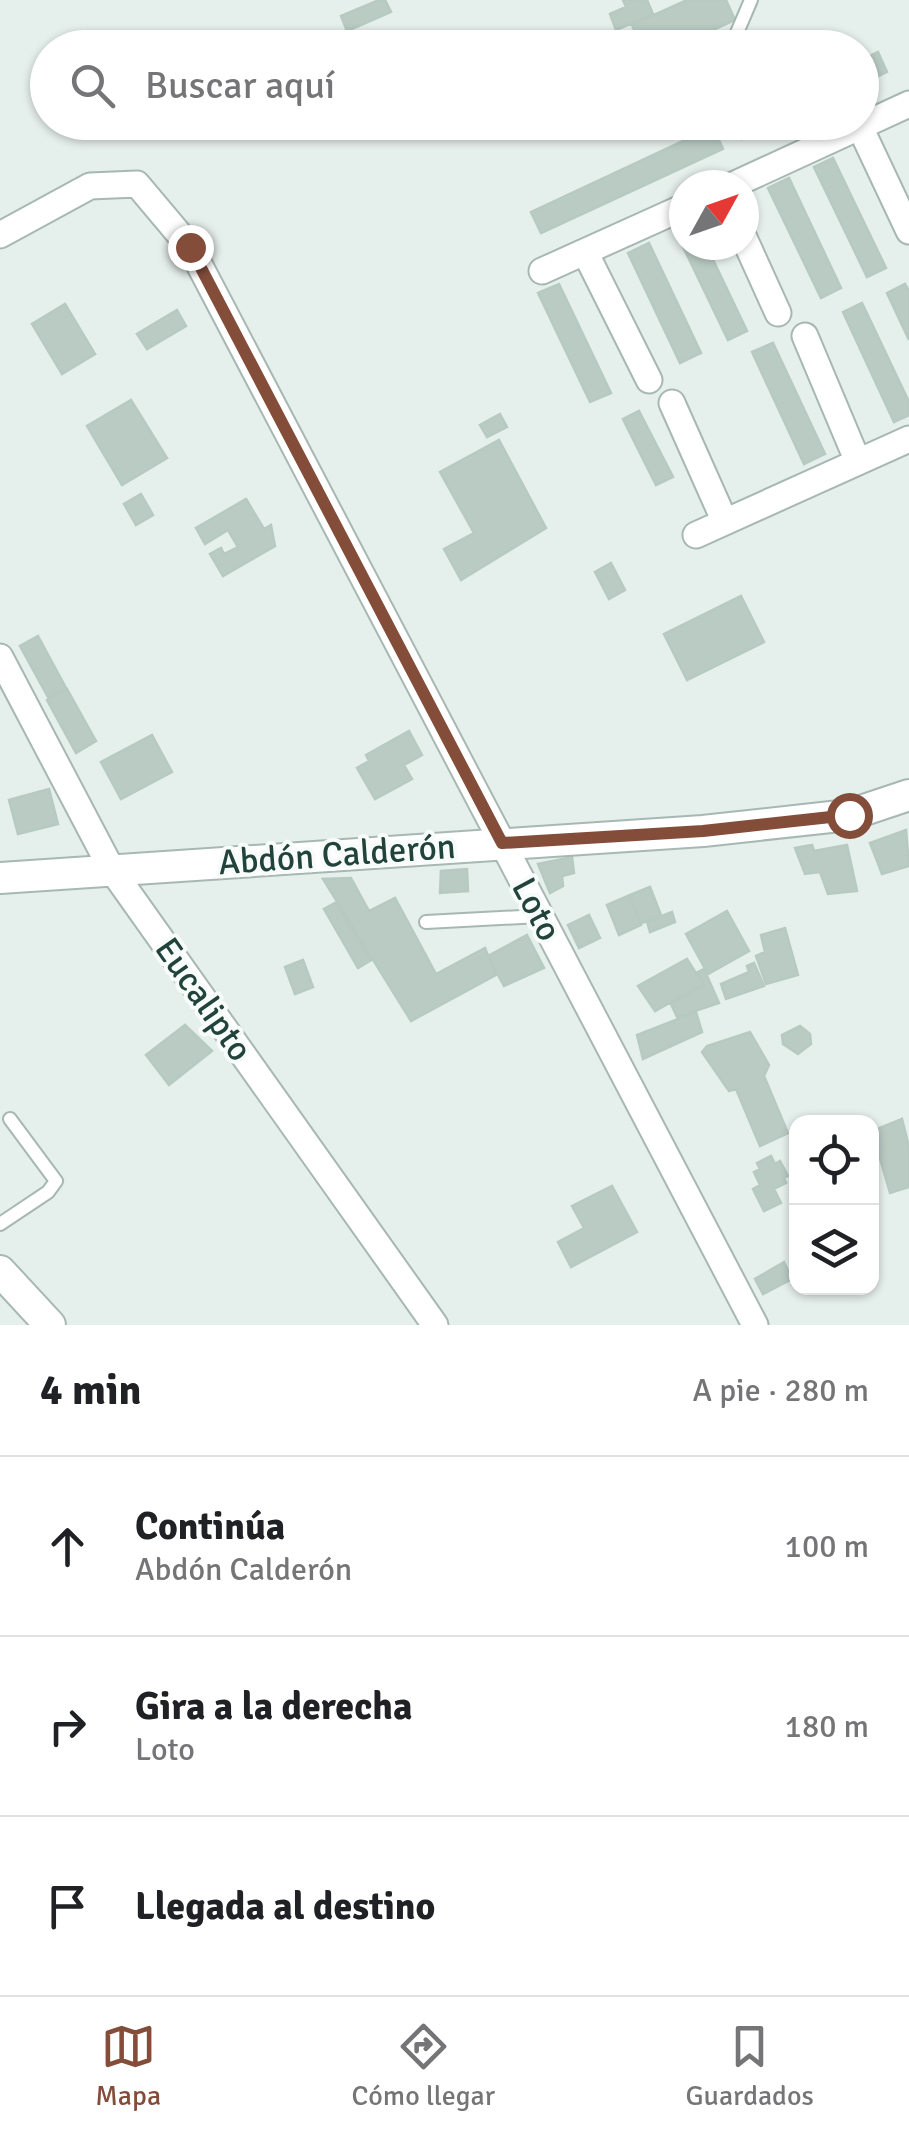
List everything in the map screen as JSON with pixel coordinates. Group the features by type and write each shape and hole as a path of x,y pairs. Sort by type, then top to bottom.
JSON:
{"street":[{"path":"879,118 909,104"},
{"path":"759,173 831,140"},
{"path":"866,140 909,231"},
{"name":"Loto","path":"0,234 90,186 137,184 190,247 755,1325"},
{"path":"542,271 669,214"},
{"path":"584,252 648,380"},
{"path":"754,260 778,313"},
{"path":"804,336 858,462"},
{"path":"672,404 725,522"},
{"path":"696,536 909,438"},
{"name":"Eucalipto","path":"0,657 112,870 435,1325"},
{"name":"Abdón Calderón","path":"0,878 703,831 849,815 909,795"},
{"path":"0,1271 50,1325"}],"lane":[{"path":"738,30 751,0"},
{"path":"426,922 540,916"},
{"path":"0,1224 48,1192 56,1182 10,1119"}],"building":[{"path":"379,0 385,0 391,12 349,30 341,16"},
{"path":"623,0 647,0 653,14 616,30 610,14 626,7"},
{"path":"687,0 726,0 735,20 713,30 634,30 632,25"},
{"path":"879,54 887,72 879,76"},
{"path":"685,140 719,140 723,149 678,170 669,170 669,174 541,233 531,212"},
{"path":"833,158 886,268 867,277 814,167"},
{"path":"789,178 841,288 821,298 768,188"},
{"path":"649,243 701,353 680,363 628,253"},
{"path":"689,260 713,260 747,331 728,340"},
{"path":"559,284 611,393 590,402 538,293"},
{"path":"905,284 909,291 909,340 887,293"},
{"path":"862,303 909,402 909,415 894,422 843,312"},
{"path":"65,304 95,354 62,374 32,324"},
{"path":"177,310 186,326 147,349 137,334"},
{"path":"773,343 825,454 804,464 752,352"},
{"path":"131,400 167,458 122,485 87,426"},
{"path":"639,411 673,477 656,485 623,419"},
{"path":"500,414 507,427 487,437 480,425"},
{"path":"499,440 546,528 461,580 444,549 474,533 440,472"},
{"path":"141,494 153,515 136,525 124,504"},
{"path":"246,499 264,529 271,525 275,546 223,576 210,554 221,548 224,554 238,547 228,530 205,544 196,528"},
{"path":"611,563 625,590 609,599 595,572"},
{"path":"741,596 764,642 687,680 664,634"},
{"path":"38,636 66,688 48,697 20,646"},
{"path":"67,689 96,741 76,753 47,700"},
{"path":"409,731 422,755 404,765 412,779 375,799 357,768 369,761 366,755"},
{"path":"152,735 172,772 121,799 101,762"},
{"path":"49,789 58,824 18,834 9,800"},
{"path":"906,830 909,866 882,874 870,843"},
{"path":"812,845 814,851 847,845 857,891 828,894 820,872 805,874 795,848"},
{"path":"572,857 574,873 562,876 563,886 550,893 538,864"},
{"path":"467,869 468,891 440,893 441,871"},
{"path":"351,878 369,911 395,898 436,974 485,948 496,975 411,1021 323,879"},
{"path":"650,887 661,915 642,923 630,895"},
{"path":"628,896 641,925 619,935 607,905"},
{"path":"335,903 371,960 358,968 324,909"},
{"path":"727,911 749,951 708,974 686,934"},
{"path":"672,912 675,922 650,932 647,922"},
{"path":"589,915 600,938 579,948 568,925"},
{"path":"785,928 798,975 766,984 756,956 765,952 761,935"},
{"path":"527,935 544,968 504,986 488,956"},
{"path":"687,959 703,984 655,1011 638,986"},
{"path":"303,960 313,987 295,994 285,967"},
{"path":"754,963 764,986 726,999 721,984 749,972 747,966"},
{"path":"704,969 719,1003 677,1017 671,1004 704,985 698,972"},
{"path":"696,1012 702,1032 643,1059 637,1035"},
{"path":"185,1025 212,1051 169,1085 146,1055"},
{"path":"800,1026 810,1034 811,1044 798,1054 783,1044 782,1035"},
{"path":"750,1032 769,1065 764,1076 788,1133 760,1146 736,1089 729,1091 702,1052 707,1046"},
{"path":"902,1119 909,1147 909,1187 890,1193 879,1155 879,1128"},
{"path":"771,1156 775,1164 780,1161 788,1176 784,1178 786,1183 774,1189 781,1203 764,1211 753,1189 760,1185 754,1172 760,1169 757,1163"},
{"path":"612,1186 637,1232 571,1267 558,1242 584,1228 572,1206"},
{"path":"784,1262 789,1273 789,1281 763,1294 755,1279"}],"route":[{"path":"190,247 502,843 703,831 849,815"}]}
